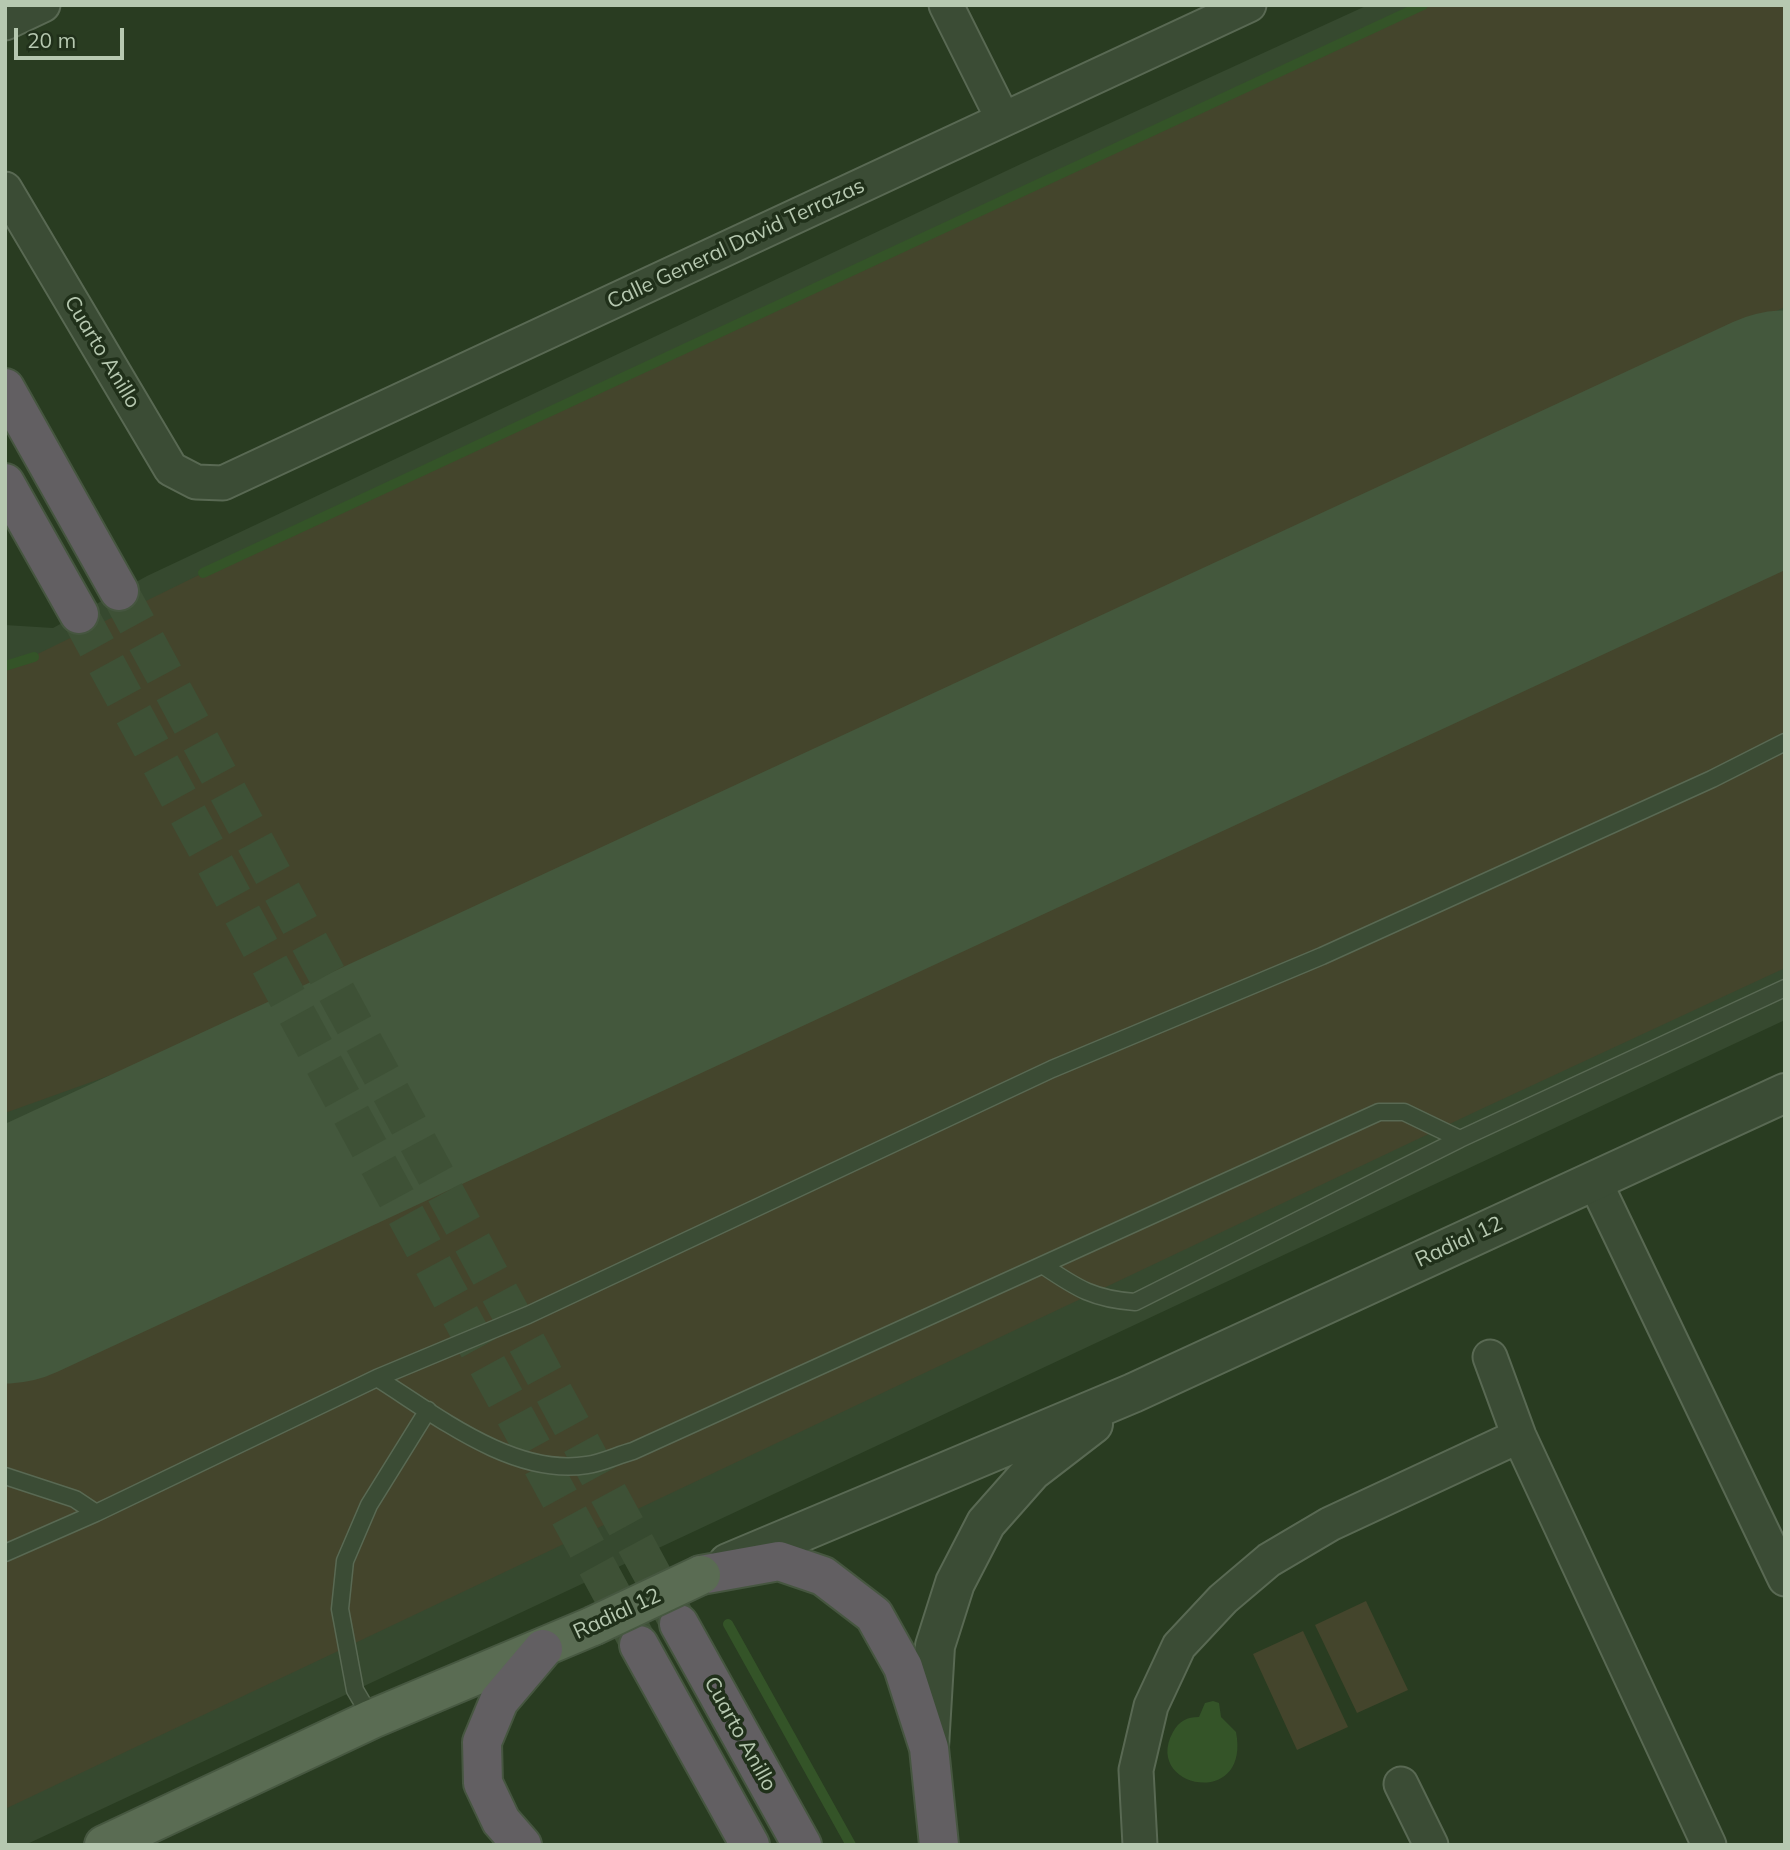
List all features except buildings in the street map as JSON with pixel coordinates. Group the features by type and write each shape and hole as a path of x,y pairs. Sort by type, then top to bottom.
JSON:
{"highway":[{"path":"5,388 120,591"},
{"path":"5,483 79,614"},
{"path":"701,1575 779,1561 823,1576 874,1615 904,1667 929,1748 939,1845"},
{"name":"Cuarto Anillo","path":"679,1624 802,1845"},
{"path":"639,1645 750,1845"},
{"path":"522,1845 501,1821 483,1783 482,1742 499,1701 543,1649"}],"main road":[{"name":"Radial 12","path":"104,1845 372,1718 543,1649 701,1575"}],"street":[{"path":"5,23 43,5"},
{"path":"946,5 1003,119"},
{"name":"Calle General David Terrazas","path":"223,483 1249,5"},
{"name":"Cuarto Anillo","path":"5,189 171,469 196,482 223,483"},
{"name":"Radial 12","path":"701,1575 1133,1393 1785,1093"},
{"path":"1594,1180 1785,1579"},
{"path":"1490,1357 1519,1436 1709,1845"},
{"name":"Radial 12","path":"929,1748 935,1646 955,1583 986,1523 1032,1471 1133,1393"},
{"path":"1140,1845 1136,1770 1151,1706 1179,1646 1223,1599 1269,1560 1329,1524 1519,1436"},
{"path":"1401,1784 1431,1845"}],"lane":[{"path":"5,1553 96,1513 377,1378 528,1315 1052,1069 1346,945 1712,779 1785,742"},
{"path":"1044,1266 1075,1287 1104,1300 1135,1302 1460,1139 1785,988"},
{"path":"377,1378 507,1456 551,1465 586,1465 633,1451 1379,1112 1404,1112 1460,1139"},
{"path":"372,1718 355,1690 340,1609 345,1561 369,1505 428,1410"},
{"path":"5,1476 75,1499 96,1513"}],"shaded area":[{"path":"1368,5 1785,5 1785,1020 25,1845 5,1845 5,625 53,628 147,576 1023,163"},
{"path":"1423,5 1785,5 1785,307 164,1056 5,1113 5,670 203,573"},
{"path":"1785,557 1785,968 1477,1111 5,1809 5,1369"},
{"path":"1366,1601 1408,1690 1357,1713 1315,1625"},
{"path":"1303,1631 1348,1727 1297,1750 1253,1654"},
{"path":"1205,1703 1219,1703 1221,1717 1236,1732 1236,1757 1228,1773 1214,1781 1198,1782 1183,1777 1172,1767 1167,1751 1178,1725 1187,1719 1199,1717"}],"waterway":[{"path":"203,573 1423,5"},
{"path":"5,666 34,657"},
{"path":"728,1624 851,1845"}],"runway":[{"path":"5,1260 1785,434"}],"tunnel":[{"path":"119,591 678,1622"},
{"path":"79,614 638,1642"}]}
